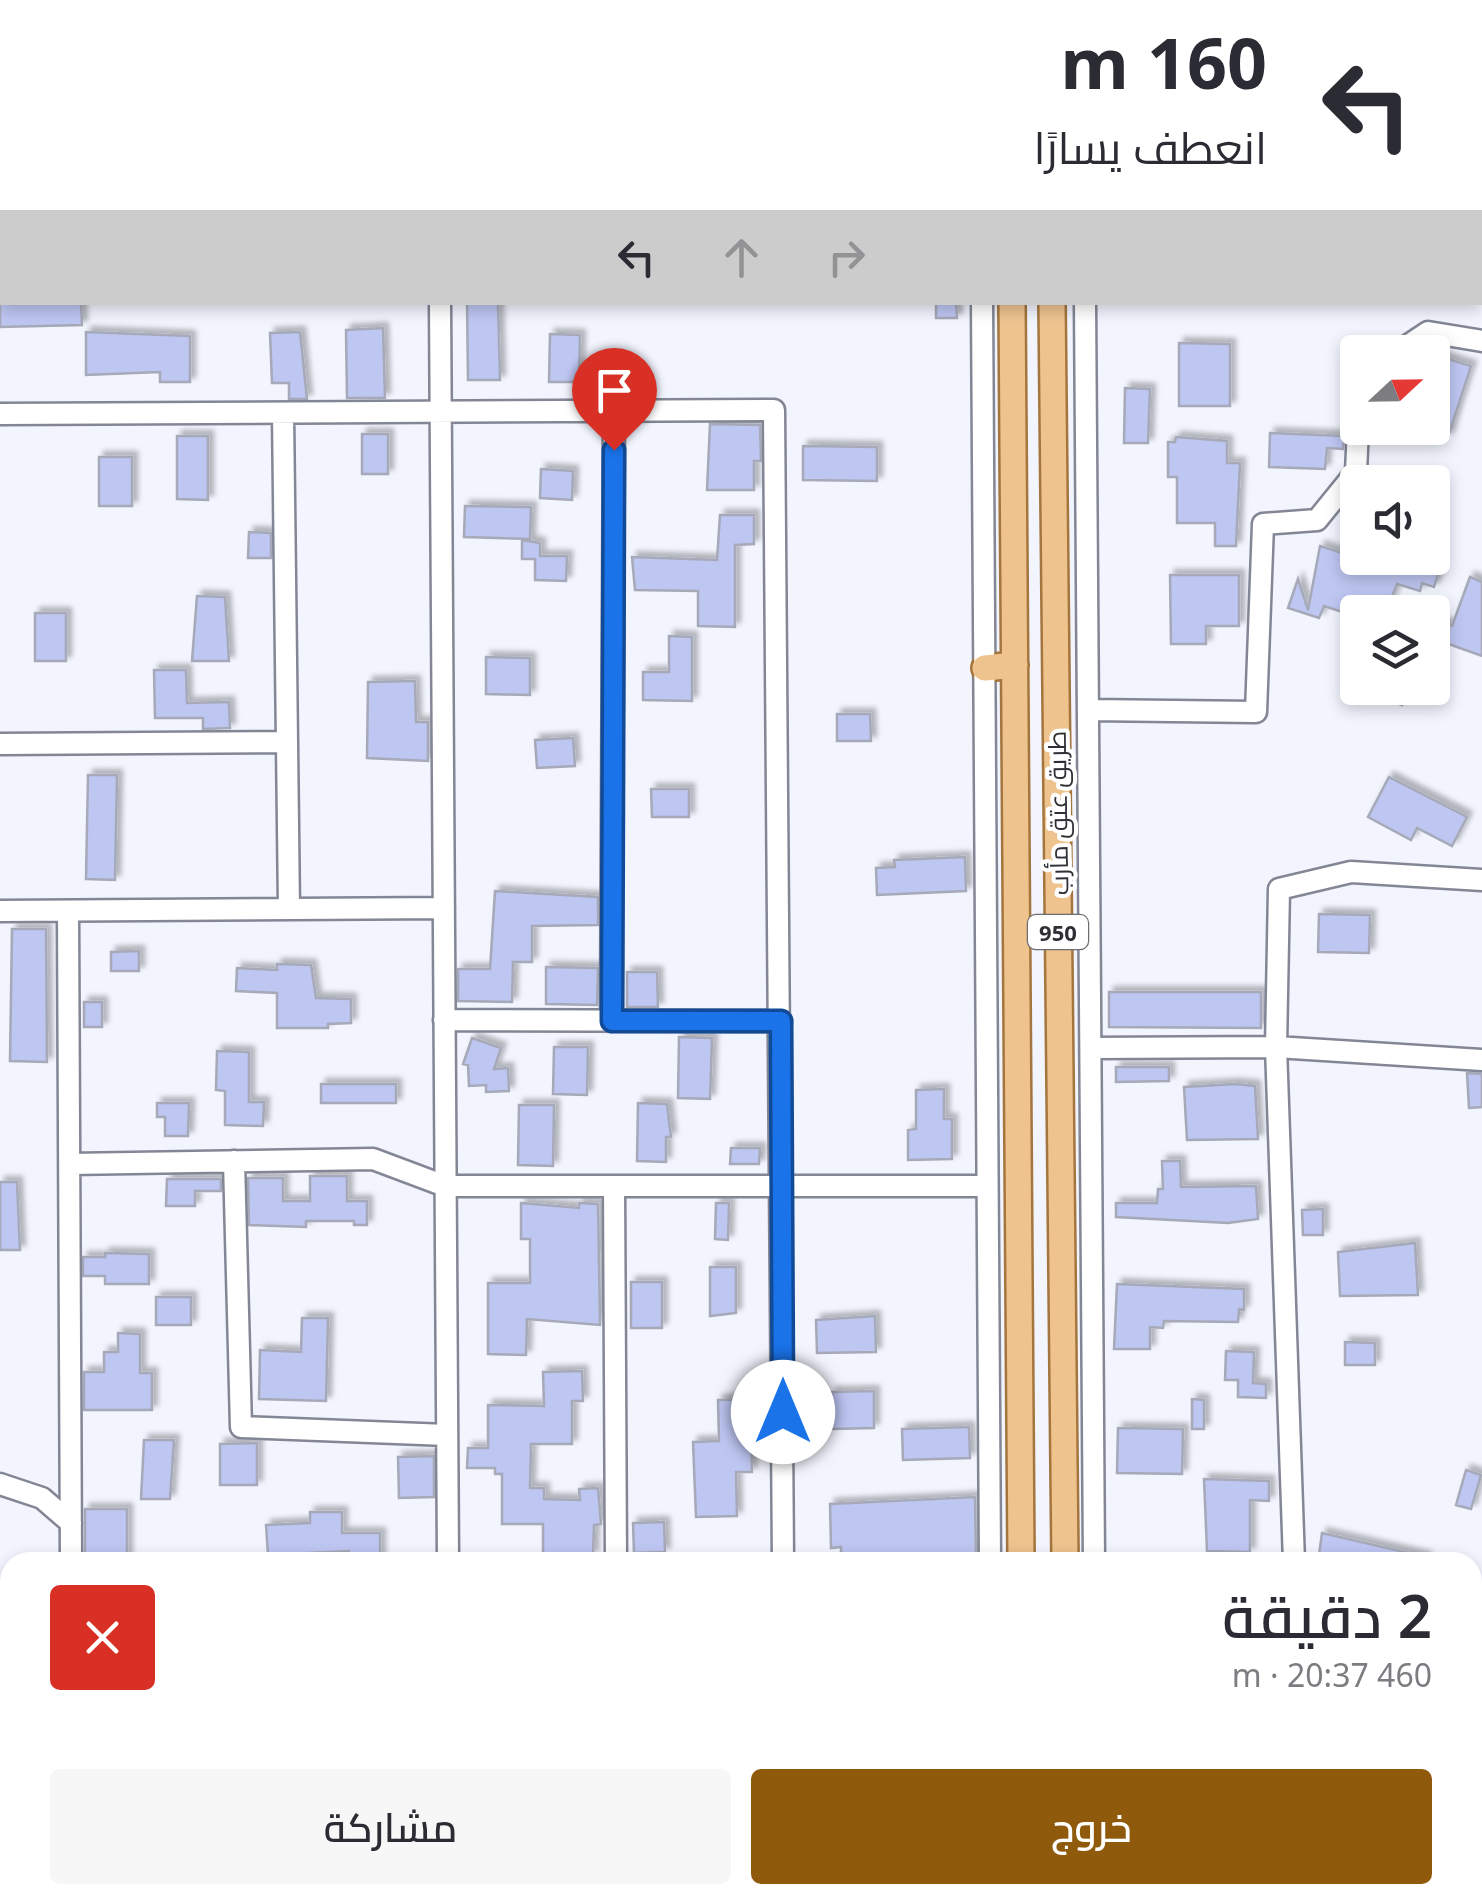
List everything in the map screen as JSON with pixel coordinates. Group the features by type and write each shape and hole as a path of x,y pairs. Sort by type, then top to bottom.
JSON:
{"main road":[{"name":"طريق عتق مأرب","path":"1012,305 1021,1552"},
{"name":"طريق عتق مأرب","path":"1052,305 1065,1552"},
{"path":"1014,562 1054,558"},
{"path":"984,668 1015,666"}],"street":[{"path":"440,305 448,1552"},
{"path":"982,305 990,1552"},
{"path":"1086,305 1094,1552"},
{"path":"1450,336 1482,341"},
{"path":"0,414 774,410 783,1552"},
{"path":"612,1021 614,412"},
{"path":"283,414 289,909"},
{"path":"1088,710 1256,712 1263,524 1317,520 1356,472 1357,445"},
{"path":"0,744 287,742"},
{"path":"1294,1552 1276,1047 1279,889 1351,872 1482,880"},
{"path":"0,912 444,908"},
{"path":"68,911 72,1552"},
{"path":"444,1020 781,1021"},
{"path":"1092,1048 1276,1047 1482,1060"},
{"path":"70,1164 373,1159 446,1186 986,1186"},
{"path":"234,1162 240,1428 447,1435"},
{"path":"614,1186 616,1552"},
{"path":"0,1484 42,1498 71,1523"}],"building":[{"path":"0,305 81,305 82,325 0,327"},
{"path":"467,305 498,305 500,380 468,380"},
{"path":"936,305 956,305 957,318 936,318"},
{"path":"383,328 385,398 347,398 346,330"},
{"path":"86,332 190,336 190,382 160,382 160,372 86,375"},
{"path":"300,332 307,399 289,399 289,383 272,383 270,333"},
{"path":"550,334 580,335 579,382 549,382"},
{"path":"1179,343 1230,344 1230,406 1179,406"},
{"path":"1450,360 1471,366 1450,431"},
{"path":"1125,388 1150,389 1148,443 1124,443"},
{"path":"710,424 760,425 761,461 754,461 754,490 707,490"},
{"path":"1270,433 1340,436 1343,449 1327,448 1325,469 1269,467"},
{"path":"362,434 388,434 388,474 362,474"},
{"path":"177,436 208,436 208,500 177,499"},
{"path":"1176,437 1227,441 1227,463 1240,463 1236,546 1215,546 1215,523 1177,523 1177,477 1168,477 1168,442 1175,442"},
{"path":"803,446 877,447 877,481 803,480"},
{"path":"99,457 132,457 132,506 99,506"},
{"path":"541,469 573,471 572,500 540,498"},
{"path":"465,506 531,507 530,539 464,537"},
{"path":"720,515 754,515 754,544 735,545 735,627 698,626 698,591 635,590 632,557 717,560"},
{"path":"249,532 271,533 271,558 248,558"},
{"path":"522,540 540,543 540,556 567,556 566,581 535,580 535,559 522,559"},
{"path":"1320,546 1340,552 1340,575 1438,575 1434,587 1422,583 1420,591 1397,584 1393,595 1340,595 1340,611 1324,606 1319,618 1288,608 1298,579 1308,610"},
{"path":"1170,575 1239,575 1239,626 1206,626 1206,644 1171,644"},
{"path":"1470,577 1482,582 1482,656 1450,644 1452,626"},
{"path":"197,596 225,597 229,661 192,661"},
{"path":"35,613 66,613 66,661 35,661"},
{"path":"669,636 692,637 692,701 643,700 643,672 669,672"},
{"path":"486,657 530,658 530,695 486,694"},
{"path":"154,670 186,670 187,703 229,702 230,728 203,729 203,718 155,718"},
{"path":"415,681 416,722 428,722 428,761 367,758 368,682"},
{"path":"837,714 870,714 871,741 837,741"},
{"path":"573,738 575,766 537,768 535,740"},
{"path":"88,775 117,775 115,880 86,879"},
{"path":"1389,777 1467,817 1452,846 1417,828 1411,840 1368,817"},
{"path":"651,789 689,789 689,817 652,817"},
{"path":"965,857 966,891 877,895 876,868 895,867 894,860"},
{"path":"495,891 598,897 598,925 532,926 532,962 513,962 512,1002 458,1001 458,969 490,969"},
{"path":"1319,914 1370,915 1369,953 1318,952"},
{"path":"12,929 46,929 47,1062 10,1061"},
{"path":"139,951 139,971 111,971 111,952"},
{"path":"277,964 311,965 316,998 351,999 351,1023 328,1024 328,1028 277,1028 277,993 236,991 237,968 277,970"},
{"path":"546,967 598,968 597,1005 546,1004"},
{"path":"627,972 657,972 658,1007 627,1007"},
{"path":"1109,992 1261,992 1261,1028 1109,1027"},
{"path":"84,1002 102,1002 102,1027 84,1027"},
{"path":"679,1037 712,1038 710,1099 678,1098"},
{"path":"472,1038 501,1048 494,1069 508,1068 509,1091 486,1092 486,1085 469,1086 468,1065 463,1064"},
{"path":"554,1047 588,1047 587,1095 553,1094"},
{"path":"217,1051 249,1052 249,1102 264,1102 263,1126 225,1125 225,1091 216,1090"},
{"path":"1116,1067 1169,1067 1169,1081 1116,1082"},
{"path":"1467,1073 1482,1074 1482,1107 1469,1108"},
{"path":"321,1084 396,1084 396,1103 321,1103"},
{"path":"1255,1086 1258,1139 1187,1140 1184,1087"},
{"path":"944,1089 944,1119 952,1119 952,1159 908,1160 908,1130 916,1129 916,1090"},
{"path":"157,1103 189,1103 188,1136 165,1136 165,1117 157,1117"},
{"path":"638,1103 667,1104 671,1137 666,1137 666,1162 637,1161"},
{"path":"519,1105 554,1105 553,1166 518,1165"},
{"path":"731,1148 760,1148 759,1164 730,1164"},
{"path":"1162,1161 1180,1161 1181,1187 1256,1186 1258,1219 1228,1223 1116,1217 1116,1203 1157,1203 1158,1189 1163,1189"},
{"path":"310,1176 347,1176 347,1201 367,1201 367,1225 354,1225 354,1221 306,1221 306,1227 249,1225 248,1178 283,1178 283,1201 310,1201"},
{"path":"167,1179 221,1179 221,1191 195,1191 195,1206 166,1206"},
{"path":"0,1182 17,1182 20,1250 0,1250"},
{"path":"521,1203 579,1208 579,1203 598,1204 600,1325 527,1319 526,1355 488,1354 488,1283 530,1283 530,1239 521,1239"},
{"path":"716,1203 729,1203 728,1240 715,1239"},
{"path":"1323,1209 1323,1235 1303,1235 1302,1210"},
{"path":"1415,1243 1418,1295 1340,1296 1338,1252"},
{"path":"105,1253 149,1254 149,1284 105,1284 105,1276 83,1276 83,1257 105,1257"},
{"path":"710,1267 736,1267 736,1313 710,1316"},
{"path":"631,1282 662,1282 662,1328 631,1328"},
{"path":"1117,1284 1244,1289 1244,1310 1239,1309 1238,1322 1164,1321 1163,1328 1150,1327 1150,1349 1114,1349"},
{"path":"156,1297 191,1297 191,1325 156,1325"},
{"path":"875,1316 876,1352 817,1353 816,1320"},
{"path":"302,1318 328,1318 326,1401 259,1399 260,1350 301,1352"},
{"path":"118,1333 140,1334 140,1373 152,1373 152,1410 84,1410 84,1372 104,1372 104,1352 118,1352"},
{"path":"1345,1342 1375,1343 1375,1365 1345,1365"},
{"path":"1226,1351 1254,1352 1253,1383 1266,1384 1266,1398 1238,1397 1238,1380 1225,1380"},
{"path":"582,1371 583,1401 572,1401 572,1444 531,1444 530,1488 544,1488 544,1499 580,1500 579,1489 598,1488 601,1524 594,1525 593,1552 543,1552 543,1524 502,1524 502,1474 495,1474 495,1468 467,1468 468,1448 488,1448 488,1405 544,1406 543,1372"},
{"path":"874,1391 874,1428 832,1429 831,1392"},
{"path":"760,1399 761,1432 751,1432 752,1472 736,1472 737,1516 696,1517 693,1442 719,1441 718,1400"},
{"path":"1192,1399 1204,1400 1204,1429 1192,1429"},
{"path":"969,1427 970,1458 903,1460 902,1429"},
{"path":"1118,1428 1183,1429 1182,1474 1117,1473"},
{"path":"144,1440 174,1440 170,1499 141,1499"},
{"path":"257,1443 257,1485 220,1485 220,1444"},
{"path":"434,1456 434,1497 399,1498 398,1457"},
{"path":"1466,1470 1481,1475 1471,1509 1456,1505"},
{"path":"1204,1479 1269,1481 1269,1501 1250,1500 1250,1552 1207,1551"},
{"path":"975,1497 976,1552 841,1552 841,1547 831,1548 830,1504"},
{"path":"85,1509 127,1509 127,1552 85,1552"},
{"path":"310,1512 342,1512 342,1533 380,1533 380,1552 268,1552 266,1525 310,1523"},
{"path":"664,1522 665,1552 634,1552 633,1523"},
{"path":"1322,1533 1404,1552 1319,1552"}],"route":[{"path":"614,450 612,1021 781,1021 783,1412"}]}
